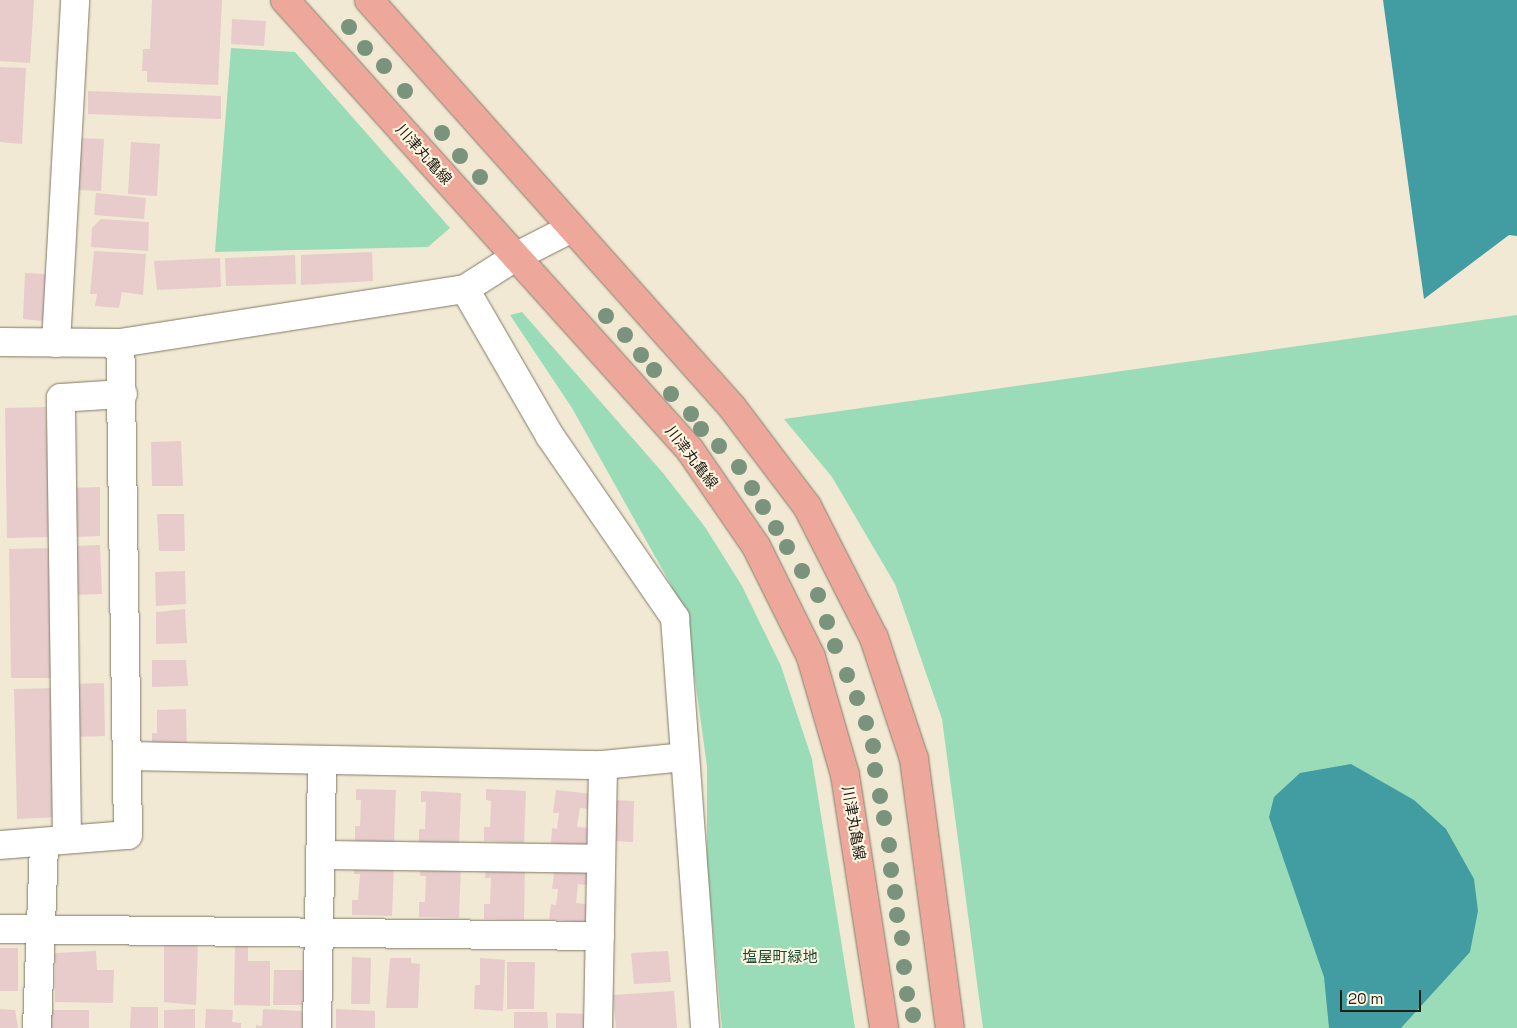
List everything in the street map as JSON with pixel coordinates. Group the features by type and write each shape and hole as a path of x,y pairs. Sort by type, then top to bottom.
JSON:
{"main road":[{"name":"川津丸亀線","path":"285,0 690,450 756,546 811,657 845,775 884,1028"},
{"path":"369,0 570,229 732,407 807,506 874,638 914,759 950,1028"}],"street":[{"path":"56,343 75,0"},
{"path":"0,342 120,343 465,288 517,256 570,229"},
{"path":"465,288 550,436 675,618 684,757 706,1028"},
{"path":"0,846 128,836 123,394 120,343"},
{"path":"37,1028 42,929 55,841 61,398 123,394"},
{"path":"127,756 603,765 684,757"},
{"path":"317,1028 322,761"},
{"path":"598,1028 603,765"},
{"path":"320,855 601,859"},
{"path":"0,929 600,936"}],"green space":[{"path":"231,48 295,52 450,228 428,247 215,252"},
{"name":"塩屋町緑地","path":"522,312 663,473 705,527 742,586 781,666 812,759 855,1028 722,1028 707,865 707,766 691,651 671,585 572,408 510,315"},
{"path":"1517,315 1517,1028 983,1028 942,719 895,584 832,477 784,419"}],"water":[{"path":"1383,0 1517,0 1517,236 1509,235 1424,299"},
{"path":"1351,764 1414,800 1446,829 1474,879 1478,911 1470,952 1401,1028 1329,1028 1324,977 1269,817 1274,797 1300,773"}],"building":[{"path":"0,0 34,0 30,63 0,61"},
{"path":"152,0 222,0 218,85 147,82 147,71 142,71 143,49 150,49"},
{"path":"232,19 266,21 264,46 231,44"},
{"path":"0,67 26,68 22,144 0,142"},
{"path":"88,91 221,96 221,119 88,114"},
{"path":"78,138 104,139 101,191 76,190"},
{"path":"131,142 160,144 157,196 128,194"},
{"path":"96,193 146,198 144,219 94,215"},
{"path":"101,219 149,222 148,251 91,247 92,228"},
{"path":"94,251 146,254 143,295 122,292 119,308 95,306 97,294 90,294"},
{"path":"372,252 373,281 301,285 301,255"},
{"path":"295,255 296,284 226,286 225,258"},
{"path":"220,258 221,287 157,290 154,261"},
{"path":"25,273 46,274 43,321 23,319"},
{"path":"46,407 49,537 7,538 5,408"},
{"path":"181,441 183,486 152,486 151,442"},
{"path":"100,487 100,536 71,537 70,488"},
{"path":"157,514 184,514 185,551 159,551"},
{"path":"100,545 102,594 73,595 71,546"},
{"path":"51,548 53,678 11,678 9,549"},
{"path":"185,571 186,604 156,606 155,572"},
{"path":"185,609 187,643 156,644 156,612"},
{"path":"152,660 186,660 188,686 152,687"},
{"path":"104,683 105,736 75,737 74,684"},
{"path":"56,688 59,817 17,819 14,689"},
{"path":"186,709 187,753 152,748 152,733 157,733 157,710"},
{"path":"356,789 396,790 394,842 355,841 355,826 360,826 361,800 356,800"},
{"path":"486,789 526,791 524,843 484,841 484,827 490,827 491,801 486,800"},
{"path":"556,790 591,794 589,809 580,808 577,827 589,828 587,847 551,843 552,828 557,829 559,813 553,813"},
{"path":"421,791 461,793 459,844 419,843 419,829 425,829 426,802 421,802"},
{"path":"612,800 634,801 633,842 612,841"},
{"path":"354,863 394,865 392,916 352,915 352,900 358,900 360,874 354,874"},
{"path":"421,865 461,867 459,918 419,917 419,902 425,902 426,876 420,876"},
{"path":"555,866 589,870 588,885 578,884 576,903 588,904 586,923 549,919 551,904 556,905 558,889 552,889"},
{"path":"486,867 525,868 524,920 484,919 484,904 490,904 491,878 485,878"},
{"path":"164,941 198,941 196,1005 164,1002"},
{"path":"235,942 248,942 248,961 270,961 270,1006 234,1005"},
{"path":"0,948 18,948 18,991 0,991"},
{"path":"96,951 97,970 114,970 113,1003 55,1002 55,953"},
{"path":"668,951 671,982 634,984 631,953"},
{"path":"352,957 371,958 370,1004 351,1004"},
{"path":"390,958 411,958 411,963 420,964 418,1008 386,1008"},
{"path":"480,958 505,960 503,1011 474,1009 475,985 480,985"},
{"path":"507,962 535,962 534,1009 507,1009"},
{"path":"274,970 304,970 304,1005 273,1005"},
{"path":"674,991 677,1028 616,1028 613,995"},
{"path":"131,1007 158,1007 158,1028 130,1028"},
{"path":"0,1009 15,1010 18,1028 0,1028"},
{"path":"195,1009 195,1028 164,1028 164,1010"},
{"path":"206,1009 233,1010 232,1022 241,1023 241,1028 205,1028"},
{"path":"263,1009 302,1011 302,1028 256,1028 256,1025 262,1026"},
{"path":"336,1009 375,1011 375,1028 336,1028"},
{"path":"51,1010 89,1010 89,1028 50,1028"},
{"path":"514,1012 547,1012 548,1028 514,1028"},
{"path":"556,1013 590,1014 590,1028 556,1028"}]}
